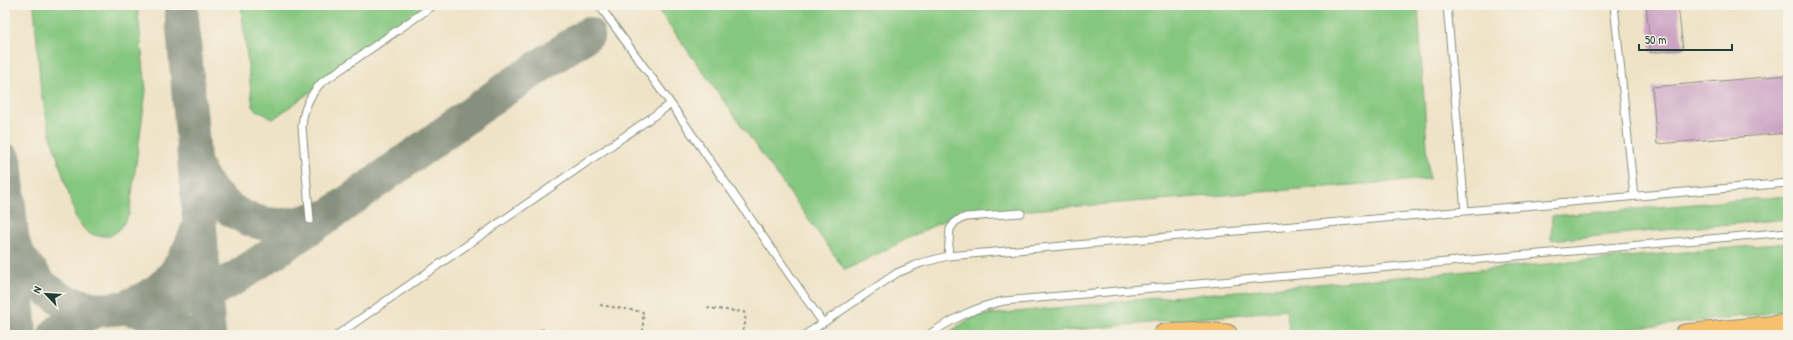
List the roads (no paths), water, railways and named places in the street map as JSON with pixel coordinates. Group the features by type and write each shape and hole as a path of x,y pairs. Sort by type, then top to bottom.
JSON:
{"main road":[{"path":"1685,335 1788,326"},
{"path":"1164,335 1205,333 1227,335"}],"lane":[{"path":"310,220 302,127 303,117 309,99 321,83 434,5"},
{"path":"599,5 672,104 823,323"},
{"path":"1447,5 1465,211"},
{"path":"1614,5 1634,196"},
{"path":"337,335 672,104"},
{"path":"805,335 897,273 921,263 948,256 1788,183"},
{"path":"948,256 950,229 956,221 966,217 1021,213"},
{"path":"928,335 949,321 970,310 1004,301 1788,232"}]}
